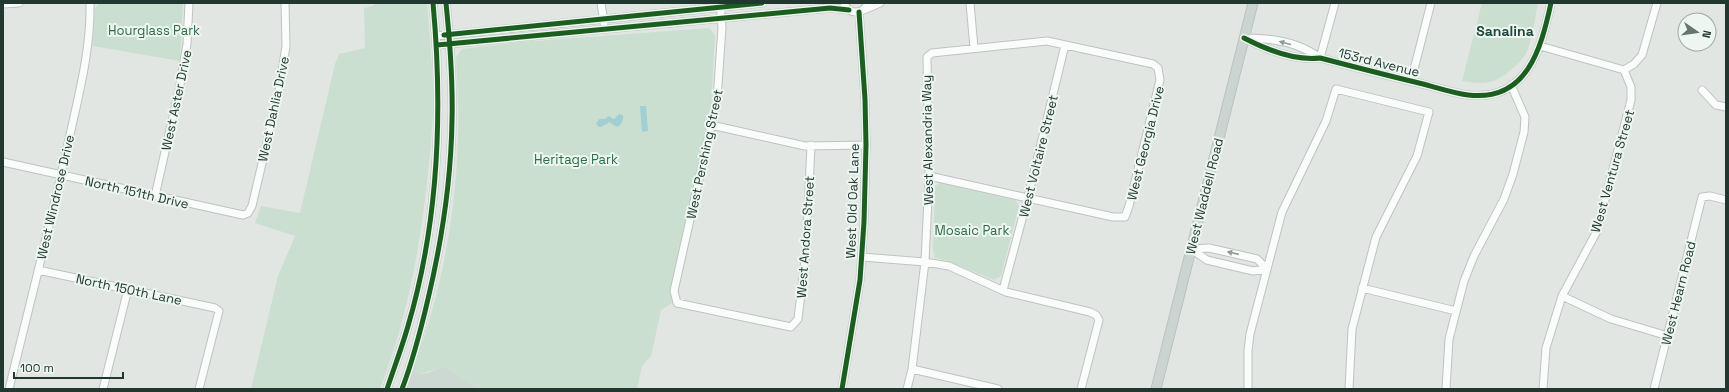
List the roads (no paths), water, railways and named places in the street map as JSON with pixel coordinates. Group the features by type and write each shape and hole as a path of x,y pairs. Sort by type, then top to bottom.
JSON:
{"main road":[{"name":"West Waddell Road","path":"1156,389 1253,3"}],"street":[{"path":"3,4 19,3"},
{"name":"West Windrose Drive","path":"9,389 61,175 87,59 91,22 90,3"},
{"name":"West Aster Drive","path":"155,196 186,52 189,3"},
{"name":"West Dahlia Drive","path":"248,213 252,206 279,91 286,46 285,3"},
{"path":"387,389 409,324 424,260 434,189 439,116 437,45 433,3"},
{"path":"402,389 421,328 438,261 445,215 452,120 450,44 446,3"},
{"path":"601,3 604,29"},
{"path":"436,36 720,5 762,3"},
{"path":"844,3 849,10"},
{"path":"861,11 868,3"},
{"path":"437,45 835,8 861,11 880,3"},
{"path":"970,3 974,48 1047,41 1065,45"},
{"path":"1320,58 1334,3"},
{"path":"1411,81 1431,3"},
{"path":"1446,389 1449,339 1464,281 1474,256 1504,199 1514,174 1524,132 1525,117 1511,86 1528,69 1534,60 1540,46 1551,3"},
{"path":"1540,46 1624,70 1634,64 1642,55 1656,3"},
{"name":"West Pershing Street","path":"720,5 722,28 718,84 711,125 674,291 677,303 791,327"},
{"name":"West Old Oak Lane","path":"842,389 859,286 862,256 866,145 861,11"},
{"name":"153rd Avenue","path":"1244,38 1266,38 1310,50 1320,58 1411,81 1475,95 1495,93 1511,86"},
{"name":"West Georgia Drive","path":"1028,197 1113,217 1125,217 1160,80 1158,68 1154,64 1065,45"},
{"name":"West Voltaire Street","path":"1002,290 1028,197 1065,45"},
{"name":"West Alexandria Way","path":"908,389 912,369 925,262 929,176 927,57 932,53 974,48"},
{"name":"West Ventura Street","path":"1543,389 1546,348 1562,296 1597,231 1631,100 1631,87 1624,70"},
{"path":"1248,389 1248,345 1282,212 1326,121 1336,90 1429,112 1418,156 1376,237 1352,329 1349,389"},
{"path":"1702,90 1716,105 1726,107"},
{"path":"711,125 805,146 866,145"},
{"name":"West Andora Street","path":"791,327 798,319 806,252 811,145"},
{"name":"North 151th Drive","path":"3,162 243,215 248,213"},
{"path":"929,176 1028,197"},
{"name":"West Hearn Road","path":"1654,389 1702,197 1710,196 1726,200"},
{"path":"1191,249 1209,248 1257,259 1267,269"},
{"path":"1191,249 1207,260 1254,271 1267,269"},
{"path":"862,256 925,262 949,266 1002,290 1090,312 1096,315 1099,320 1081,389"},
{"name":"North 150th Lane","path":"38,270 215,308 219,311 199,389"},
{"path":"1362,288 1456,311"},
{"path":"103,389 128,289"},
{"path":"1562,296 1611,319 1668,336"},
{"path":"912,369 998,389"}],"water":[{"path":"640,106 646,106 648,131 642,132"},
{"path":"619,114 623,115 623,117 622,123 617,127 610,122 601,127 596,124 599,119 605,119 608,116 614,119"}],"district":[{"name":"Sanalina","path":"1505,31"}],"park label":[{"name":"Hourglass Park","path":"154,30"},
{"name":"Heritage Park","path":"576,159"},
{"name":"Mosaic Park","path":"972,230"}]}
